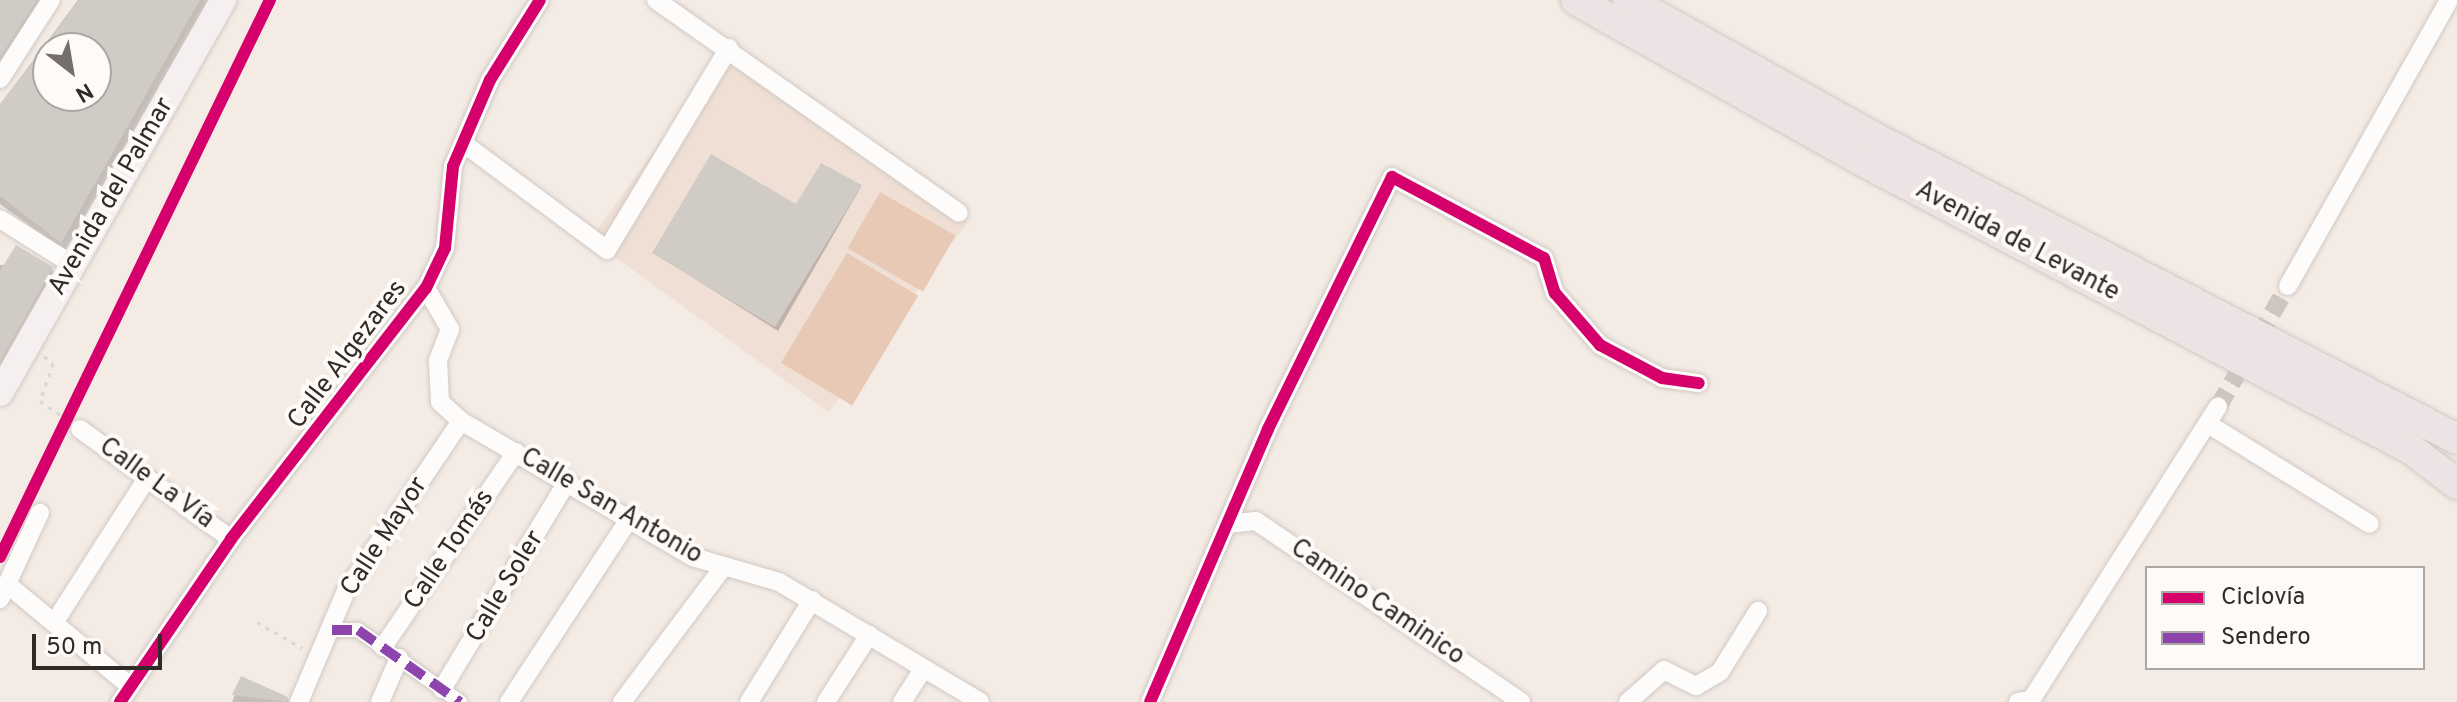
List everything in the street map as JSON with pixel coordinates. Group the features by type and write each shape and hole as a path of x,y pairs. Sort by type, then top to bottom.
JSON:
{"main road":[{"name":"Avenida del Palmar","path":"0,393 223,0"},
{"name":"Avenida de Levante","path":"1576,0 1859,159 2411,449 2457,484"},
{"name":"Avenida de Levante","path":"1628,0 1875,138 2457,439"}],"street":[{"path":"0,79 51,0"},
{"name":"Calle Algezares","path":"125,694 231,539 354,389 426,288 445,248 453,166 540,0"},
{"path":"656,0 729,48 959,213"},
{"path":"2288,286 2449,0"},
{"path":"463,143 607,250 729,48"},
{"path":"1150,702 1227,524 1392,177 1544,258 1555,293 1600,345 1662,378 1699,383"},
{"path":"0,219 73,265"},
{"name":"Calle San Antonio","path":"426,288 450,329 438,361 440,402 461,421 721,570 779,582 980,702"},
{"path":"2018,702 2031,700 2218,407"},
{"name":"Calle Mayor","path":"299,702 346,591 461,421"},
{"path":"2208,424 2370,524"},
{"name":"Calle La Vía","path":"80,429 231,539"},
{"name":"Calle Tomás","path":"383,647 516,452"},
{"path":"54,623 147,478"},
{"name":"Calle Soler","path":"442,689 567,482"},
{"path":"40,513 3,591 54,623 125,694"},
{"path":"509,702 629,519"},
{"name":"Camino Caminico","path":"1227,524 1256,521 1521,702"},
{"path":"622,702 721,570"},
{"path":"749,702 812,600"},
{"path":"1628,702 1664,670 1696,686 1720,672 1758,611"},
{"path":"332,630 358,630 460,702"},
{"path":"826,702 869,635"},
{"path":"380,702 399,658"},
{"path":"902,702 924,668"}],"path":[{"path":"29,343 53,363 40,401 80,429"},
{"path":"257,622 319,658"}],"shaded area":[{"path":"729,48 968,221 829,412 590,239"},
{"path":"880,192 955,236 923,292 848,248"},
{"path":"847,253 918,296 852,405 781,363"}],"building":[{"path":"0,0 37,0 0,57"},
{"path":"79,0 200,0 61,243 0,196 0,104 32,62 32,112 112,112 112,32 55,32"},
{"path":"711,154 796,204 821,163 862,185 775,327 652,253"},
{"path":"16,245 53,267 0,361 0,271"},
{"path":"241,676 288,697 287,702 232,695"}],"tunnel":[{"path":"2218,407 2288,286"}],"marked path":[{"path":"332,630 358,630 460,702"}],"cycle path":[{"path":"0,557 270,0"},
{"path":"120,702 231,539 426,288 445,248 453,166 490,80 540,0"},
{"path":"1150,702 1268,429 1392,177 1544,258 1555,293 1600,345 1662,378 1699,383"}]}
